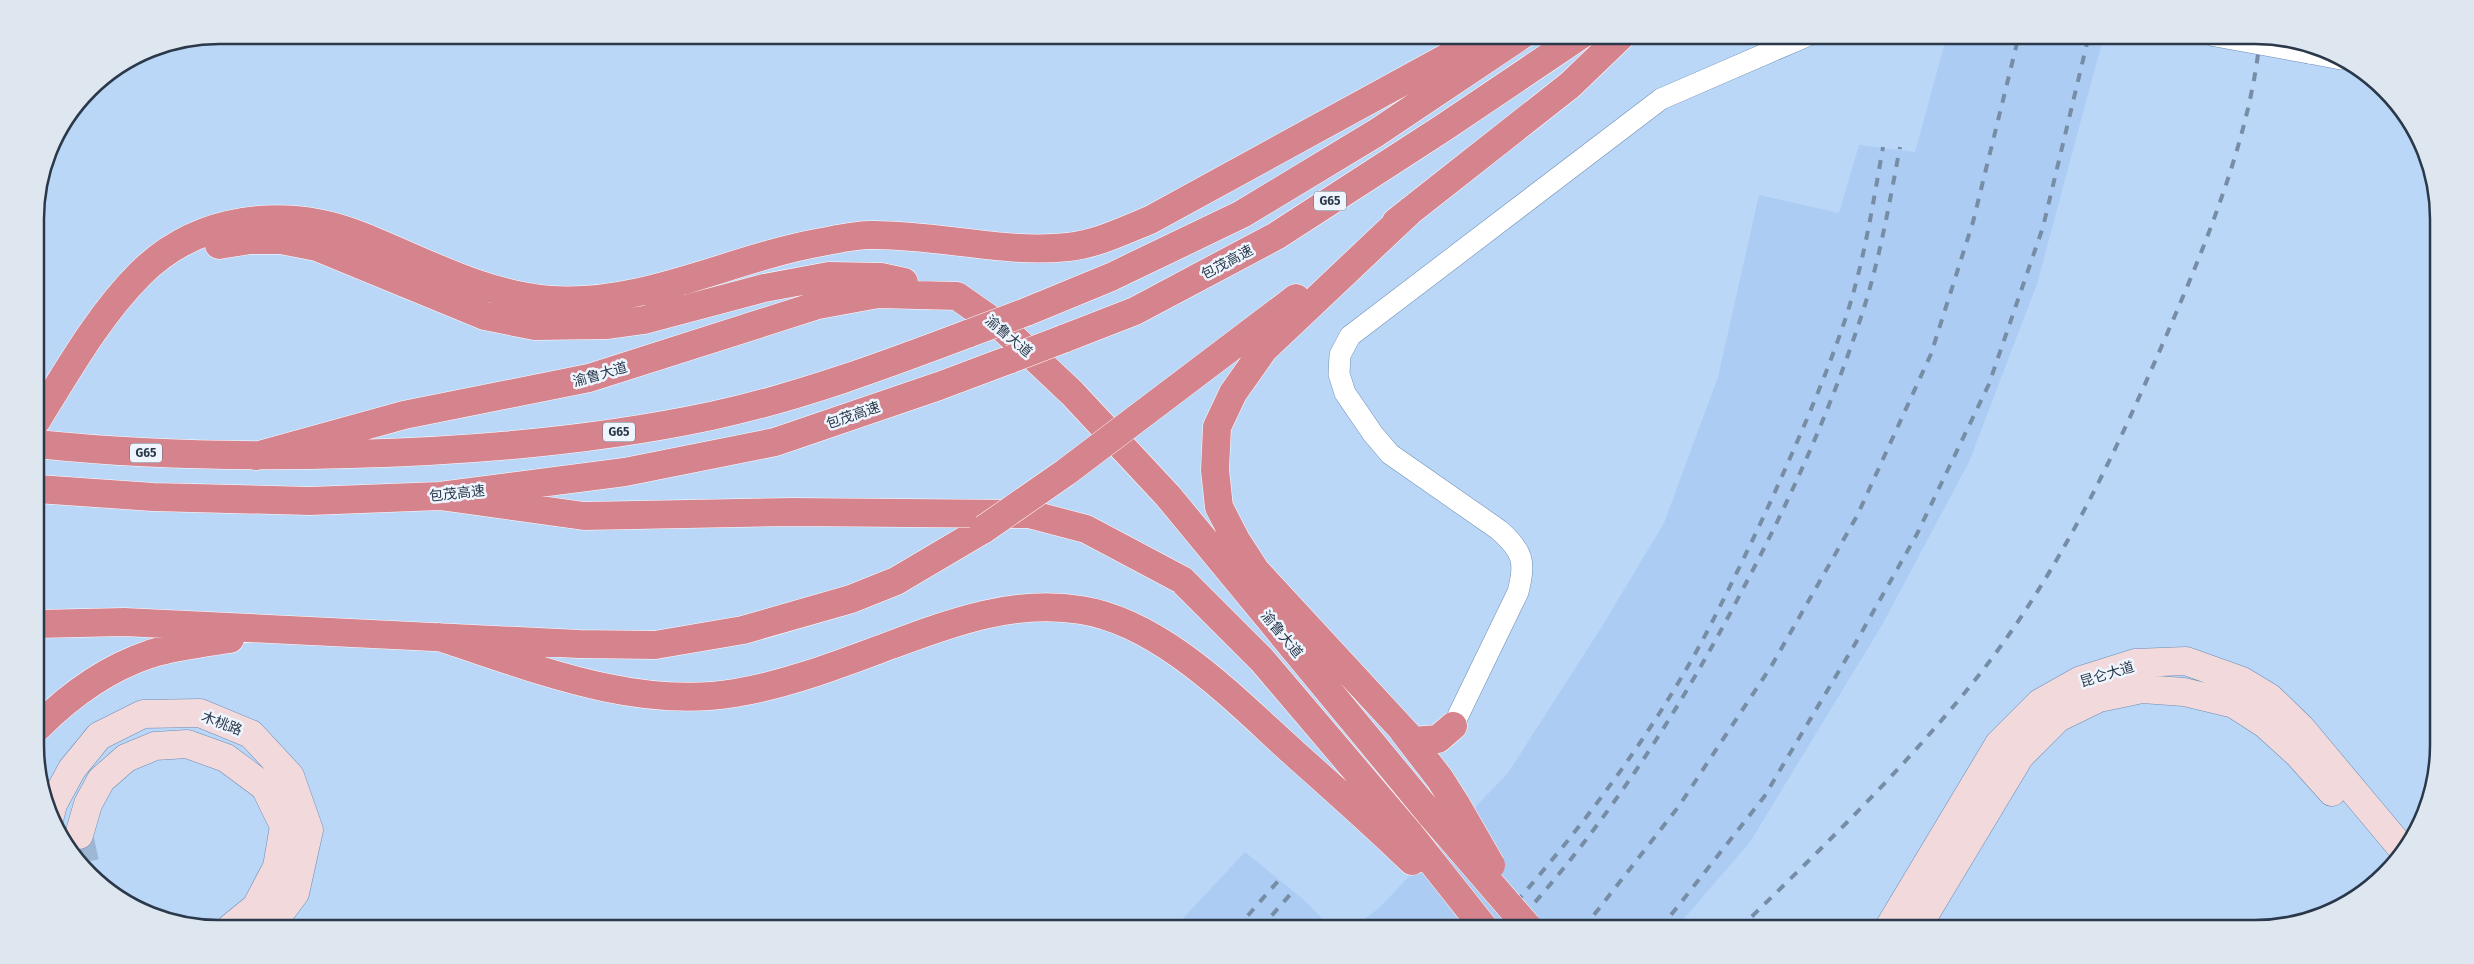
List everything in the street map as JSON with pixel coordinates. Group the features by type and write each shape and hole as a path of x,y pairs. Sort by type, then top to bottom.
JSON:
{"highway":[{"path":"44,408 90,338 141,273 185,241 210,231 266,219 298,218 329,225 474,284 513,295 580,301 619,298 791,248 870,235 1038,248 1087,244 1150,220 1472,44"},
{"name":"G65","path":"44,445 122,453 256,456 430,452 576,440 712,416 844,380 1026,312 1111,277 1242,214 1376,133 1509,44"},
{"name":"包茂高速","path":"44,489 153,497 310,501 440,496 625,472 775,442 939,386 1135,311 1276,236 1443,128 1568,44"},
{"path":"44,624 124,622 647,645 743,630 851,599 896,581 984,529 1066,472 1412,210 1570,85 1613,44"},
{"path":"1412,210 1264,349 1233,393 1217,427 1214,470 1219,507 1236,540 1256,571 1413,741 1426,742 1438,739 1453,726"},
{"path":"90,338 136,290 162,270 216,246 250,240 281,240 317,247 485,316 506,322 534,326 608,325 644,320 764,288 829,276 881,277 957,296"},
{"name":"渝鲁大道","path":"256,456 404,415 589,378 818,305 878,294 957,296 1004,329 1072,393 1168,496 1445,811"},
{"path":"440,496 584,516 792,512 1029,514 1086,529 1182,580 1262,660 1401,838 1472,920"},
{"path":"439,637 540,670 624,690 680,696 704,696 732,693 789,681 955,621 999,610 1028,608 1082,610 1131,625 1180,656 1401,838 1477,920"},
{"path":"44,721 103,675 127,663 152,654 185,646 289,629"},
{"path":"1398,724 1440,779"},
{"path":"1453,726 1441,762 1440,779 1445,811 1522,920"}],"street":[{"path":"1453,726 1518,592 1523,573 1521,556 1512,542 1499,530 1390,454 1373,434 1345,393 1339,374 1340,355 1350,336 1661,100 1789,44"},
{"path":"2257,44 2317,55"},
{"name":"昆仑大道","path":"1893,920 1999,744 2040,703 2081,680 2135,663 2186,662 2242,681 2270,698 2302,728 2399,845"},
{"path":"1921,920 2020,756 2058,718 2099,698 2142,689 2184,692 2234,704 2265,724 2298,754 2388,859"},
{"name":"木桃路","path":"54,803 72,769 98,736 143,714 200,713 251,734 290,776 308,830 295,894 275,920"},
{"path":"79,835 88,804 101,780 126,758 155,746 187,744 226,758 265,787 284,826 277,868 256,907 240,920"}],"shaded area":[{"path":"1945,44 2102,44 2037,284 1969,462 1882,625 1750,842 1683,920 1363,920 1378,909 1508,773 1601,628 1664,523 1718,377 1759,195 1839,213 1859,145 1915,152"},
{"path":"1245,852 1304,900 1323,920 1181,920"}],"tunnel":[{"path":"79,835 84,857"}],"railway":[{"path":"1590,920 1679,806 1772,665 1857,516 1931,354 1973,222 2017,44"},
{"path":"1667,920 1764,797 1855,644 1917,534 1989,384 2043,227 2087,44"},
{"path":"1748,920 1863,806 1923,742 1979,675 2010,634 2038,591 2089,501 2112,454 2176,313 2203,247 2228,177 2249,106 2259,44"},
{"path":"1500,920 1552,860 1636,748 1686,670 1725,596 1793,450 1821,384 1846,317 1863,254 1883,147"},
{"path":"1519,920 1579,849 1640,765 1695,677 1762,553 1808,455 1836,388 1860,320 1878,256 1900,147"},
{"path":"1244,920 1279,880"},
{"path":"1268,920 1294,890"}]}
